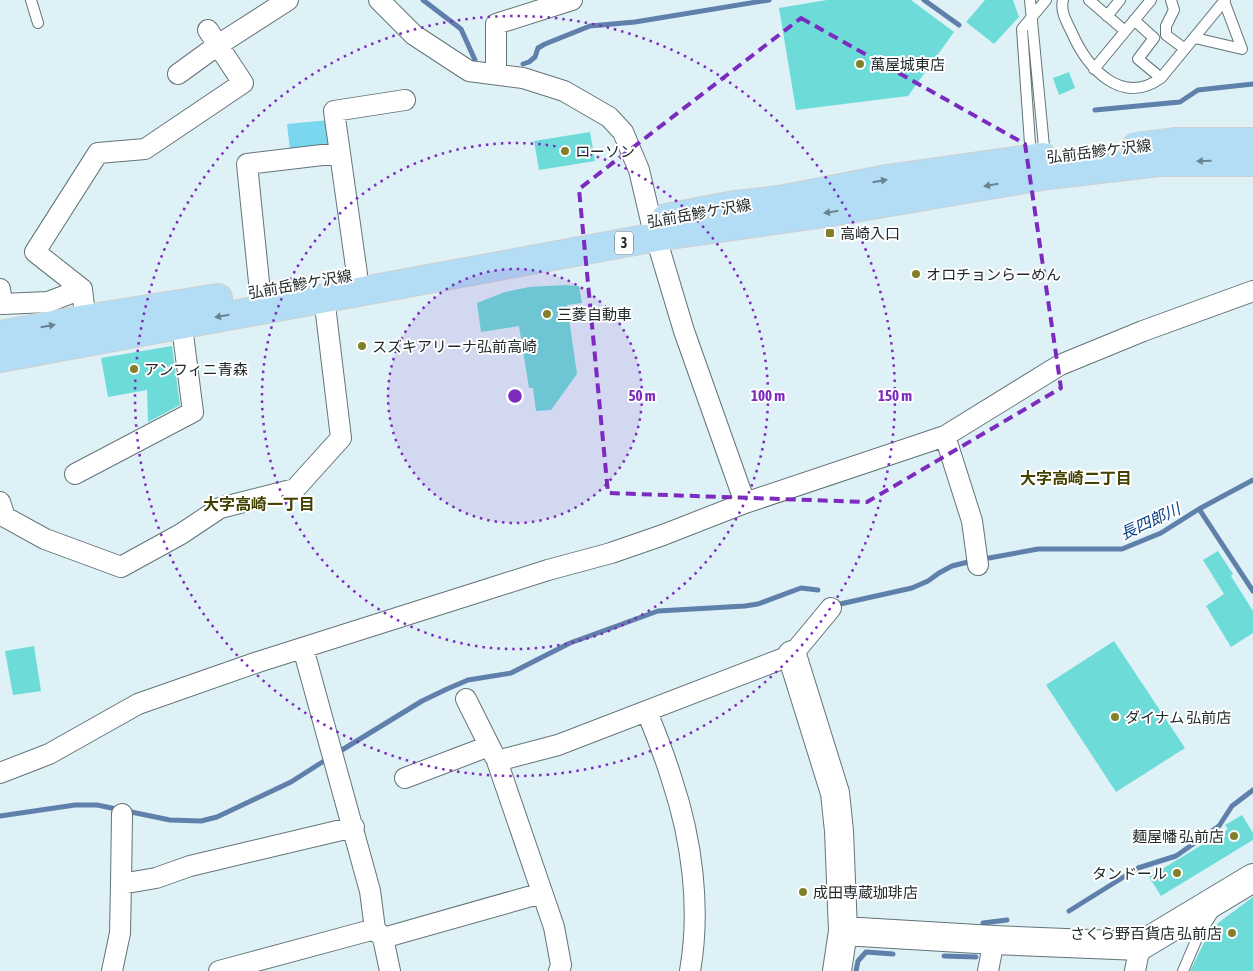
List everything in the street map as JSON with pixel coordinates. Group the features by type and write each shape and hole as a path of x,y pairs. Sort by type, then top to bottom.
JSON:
{"main road":[{"name":"弘前岳鰺ケ沢線","path":"0,334 87,330 180,314 260,292 357,274 654,229 736,205 780,200 886,179 1039,167 1174,142 1253,142"},
{"name":"3","path":"1039,167 1159,162 1253,162"},
{"name":"3","path":"180,314 324,298 654,229"},
{"name":"3","path":"0,358 87,330"}],"street":[{"path":"178,74 213,37 288,0"},
{"path":"380,0 414,35 469,71 523,78 564,92 609,117 623,132 639,170 684,331 746,503"},
{"path":"496,74 496,24 572,0"},
{"path":"87,330 82,289 35,252 98,153 145,149 243,83 213,37"},
{"path":"357,274 334,111 405,100"},
{"path":"260,292 247,164 339,153"},
{"path":"0,289 2,304 48,302 82,289"},
{"path":"0,773 49,754 138,704 303,648 539,572 611,553 746,503 944,436 1060,365 1151,328 1253,291"},
{"path":"0,502 5,517 44,539 121,567 181,534 220,508 295,489 341,438 324,298"},
{"path":"75,474 193,412 180,314"},
{"path":"944,436 972,521 978,565"},
{"path":"405,778 493,754 558,745 792,655 831,608"},
{"path":"303,648 354,827 379,934 390,971"},
{"path":"792,655 835,794 839,831 843,931 837,971"},
{"path":"466,699 493,754 554,927 561,965 559,971"},
{"path":"647,712 673,781 686,834 694,886 694,944 690,971"},
{"path":"112,971 120,933 122,814"},
{"path":"121,884 156,878 190,866 354,827"},
{"path":"843,931 994,940 1138,959 1223,897 1253,878"},
{"path":"224,970 542,893"},
{"path":"988,971 994,940"}],"lane":[{"path":"31,0 38,23"},
{"path":"1030,0 1039,167"},
{"path":"1039,167 1022,29 1046,0"},
{"path":"1063,0 1062,6 1067,23 1077,44 1094,69 1104,78 1128,88 1141,87 1154,83 1161,78 1223,3"},
{"path":"1088,0 1125,31"},
{"path":"1107,16 1120,0"},
{"path":"1094,69 1151,0"},
{"path":"1171,0 1174,4 1174,10 1166,26 1166,35 1185,49"},
{"path":"1210,0 1223,3"},
{"path":"1194,38 1242,49 1223,3"},
{"path":"1134,20 1154,38 1138,59 1161,78"},
{"path":"1183,971 1198,936 1223,897"}],"highlighted area":[{"path":"801,18 1025,144 1061,388 867,502 608,493 579,189"}],"shaded area":[{"path":"329,120 331,146 290,150 287,124"}],"building":[{"name":"萬屋城東店","path":"827,0 911,0 954,32 908,96 796,110 779,8"},
{"path":"985,0 1013,0 1019,17 994,44 966,22"},
{"path":"1069,72 1075,88 1059,95 1053,78"},
{"name":"ローソン","path":"590,132 595,161 539,170 534,141"},
{"path":"579,286 582,303 567,305 577,374 551,410 536,411 533,388 529,388 519,326 481,332 477,303 505,292 529,287"},
{"path":"172,346 180,405 148,422 147,390 108,397 101,358"},
{"path":"1218,551 1253,611 1253,633 1231,647 1206,606 1224,594 1203,560"},
{"name":"ダイナム 弘前店","path":"1114,641 1185,748 1116,792 1046,685"},
{"path":"34,646 41,691 13,695 5,651"},
{"path":"1242,815 1253,833 1253,840 1161,896 1149,877 1228,829 1225,825"},
{"name":"さくら野百貨店 弘前店","path":"1253,897 1253,971 1190,971 1204,943 1218,923"}],"waterway":[{"path":"423,0 461,29 475,60"},
{"path":"523,64 535,57 538,48 545,44 590,26 635,22 769,0"},
{"path":"924,0 959,25"},
{"path":"1095,110 1180,102 1198,90 1253,84"},
{"name":"長四郎川","path":"989,558 1038,549 1122,549 1161,533 1199,509 1253,480"},
{"path":"1199,509 1253,591"},
{"path":"840,604 912,588 928,581 952,566 968,562"},
{"path":"337,753 422,701 447,689 468,680 511,673 570,643 658,611 745,606 758,604 801,588 818,590"},
{"path":"0,816 75,805 97,805 170,820 201,821 217,817 291,782 324,761"},
{"path":"1069,911 1138,868 1176,856 1219,826 1232,806 1253,790"},
{"path":"983,923 1007,920"},
{"path":"856,971 858,961 866,952 893,954"},
{"path":"944,956 976,957"}],"place":[{"name":"萬屋城東店","path":"860,64"},
{"name":"ローソン","path":"565,151"},
{"name":"高崎入口","path":"830,233"},
{"name":"オロチョンらーめん","path":"916,274"},
{"name":"三菱自動車","path":"547,314"},
{"name":"スズキアリーナ弘前高崎","path":"362,346"},
{"name":"アンフィニ青森","path":"134,369"},
{"name":"ダイナム 弘前店","path":"1115,717"},
{"name":"麺屋幡 弘前店","path":"1234,836"},
{"name":"タンドール","path":"1177,873"},
{"name":"成田専蔵珈琲店","path":"803,892"},
{"name":"さくら野百貨店 弘前店","path":"1232,933"}],"district":[{"name":"大字高崎二丁目","path":"1076,478"},
{"name":"大字高崎一丁目","path":"259,504"}]}
